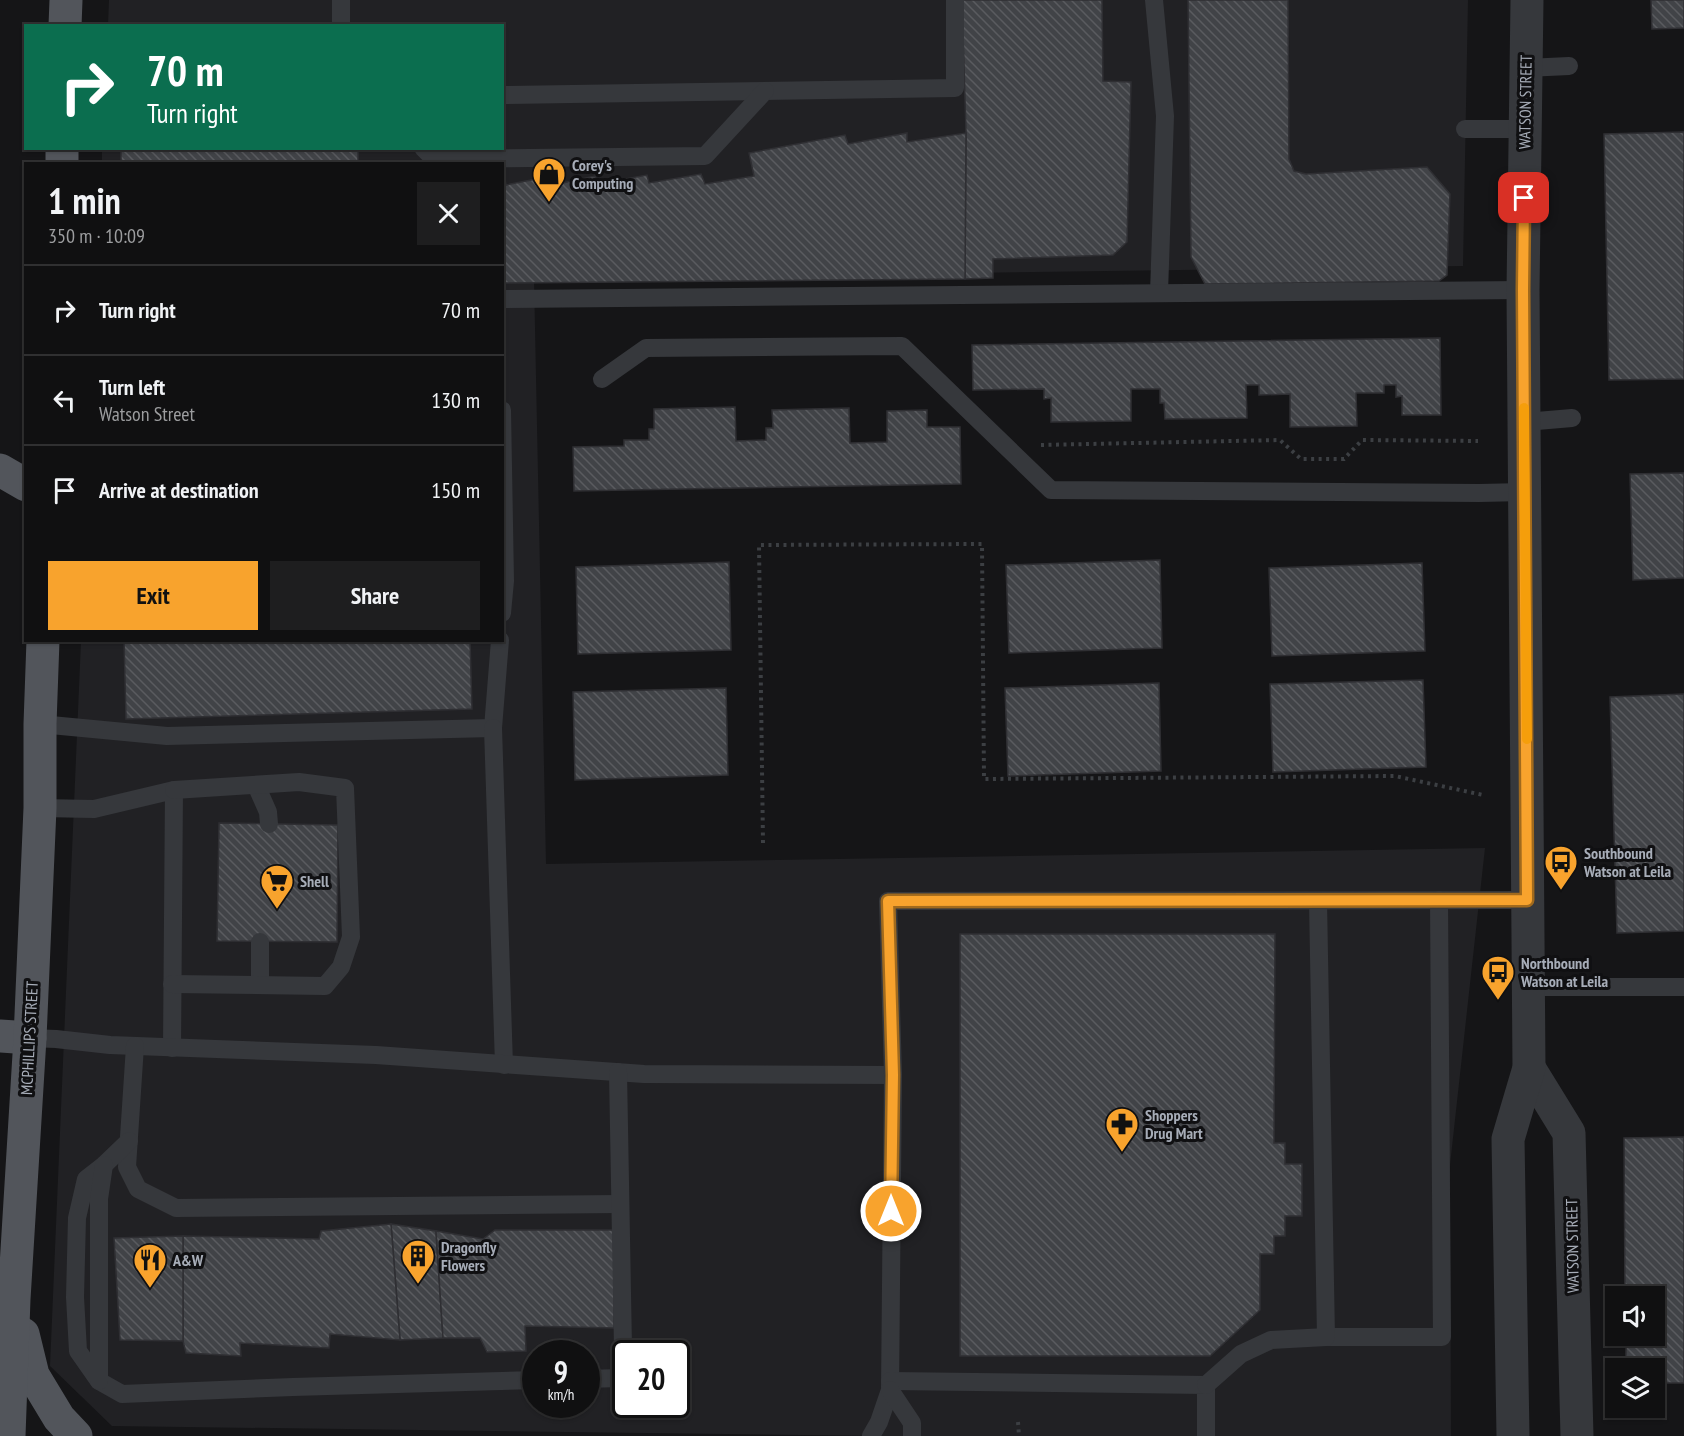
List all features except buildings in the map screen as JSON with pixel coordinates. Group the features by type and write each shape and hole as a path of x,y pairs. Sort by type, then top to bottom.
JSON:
{"main road":[{"path":"65,24 66,0"},
{"path":"0,470 24,484"},
{"name":"MCPHILLIPS STREET","path":"9,1436 14,1299 15,1037 40,808 43,642"},
{"path":"14,1299 33,1375 59,1418 76,1436"}],"street":[{"name":"WATSON STREET","path":"1513,1436 1508,1139 1528,1068 1523,290 1527,0"},
{"name":"WATSON STREET","path":"1528,1068 1569,1133 1577,1436"}],"lane":[{"path":"341,0 341,24"},
{"path":"504,95 956,88 955,0"},
{"path":"1154,0 1165,116 1160,293"},
{"path":"1526,68 1569,66"},
{"path":"425,150 434,159 705,156 765,91"},
{"path":"1465,129 1525,129"},
{"path":"504,299 1523,290"},
{"path":"602,379 646,348 902,346 1051,490 1479,494 1525,492"},
{"path":"1525,422 1572,418"},
{"path":"504,524 504,592"},
{"path":"500,642 493,728 504,1065"},
{"path":"40,724 166,736 493,728"},
{"path":"40,808 94,809 174,790 299,782 345,788 351,937 341,967 325,986 172,984"},
{"path":"256,785 268,812 269,824"},
{"path":"172,1048 174,790"},
{"path":"890,1385 1206,1385 1241,1354 1271,1340 1326,1337 1442,1337 1439,900"},
{"path":"871,1436 879,1422 890,1385 893,1075 888,901 1527,900"},
{"path":"1318,901 1326,1337"},
{"path":"260,942 260,984"},
{"path":"1528,987 1684,987"},
{"path":"15,1037 110,1045 376,1055 644,1074 893,1075"},
{"path":"135,1046 128,1167 138,1189 176,1208 620,1204"},
{"path":"600,1379 620,1378 623,1348 618,1072"},
{"path":"129,1141 86,1179 76,1218 75,1297 78,1351 99,1381 122,1394 522,1380"},
{"path":"99,1381 99,1199 104,1165"},
{"path":"890,1385 912,1423 912,1436"},
{"path":"1206,1385 1206,1436"}],"path":[{"path":"1038,445 1280,440 1301,459 1344,459 1362,440 1478,441"},
{"path":"764,843 759,545 982,544 984,779 1395,776 1483,795"},
{"path":"1018,1422 1019,1436"}],"shaded area":[{"path":"109,0 1468,0 1463,266 534,279 546,864 1485,848 1450,1165 1451,1436 877,1436 112,1426 50,1366 81,642 504,642 504,162 102,162 102,150 504,150 504,24 108,24"}],"slow traffic":[{"path":"1524,408 1527,739"}],"place":[{"name":"Corey's Computing","path":"549,203"},
{"name":"Southbound Watson at Leila","path":"1561,891"},
{"name":"Shell","path":"277,910"},
{"name":"Northbound Watson at Leila","path":"1498,1001"},
{"name":"Shoppers Drug Mart","path":"1122,1153"},
{"name":"Dragonfly Flowers","path":"418,1285"},
{"name":"A&W","path":"150,1289"}],"route":[{"path":"891,1211 893,1075 888,901 1527,900 1524,198"}]}
